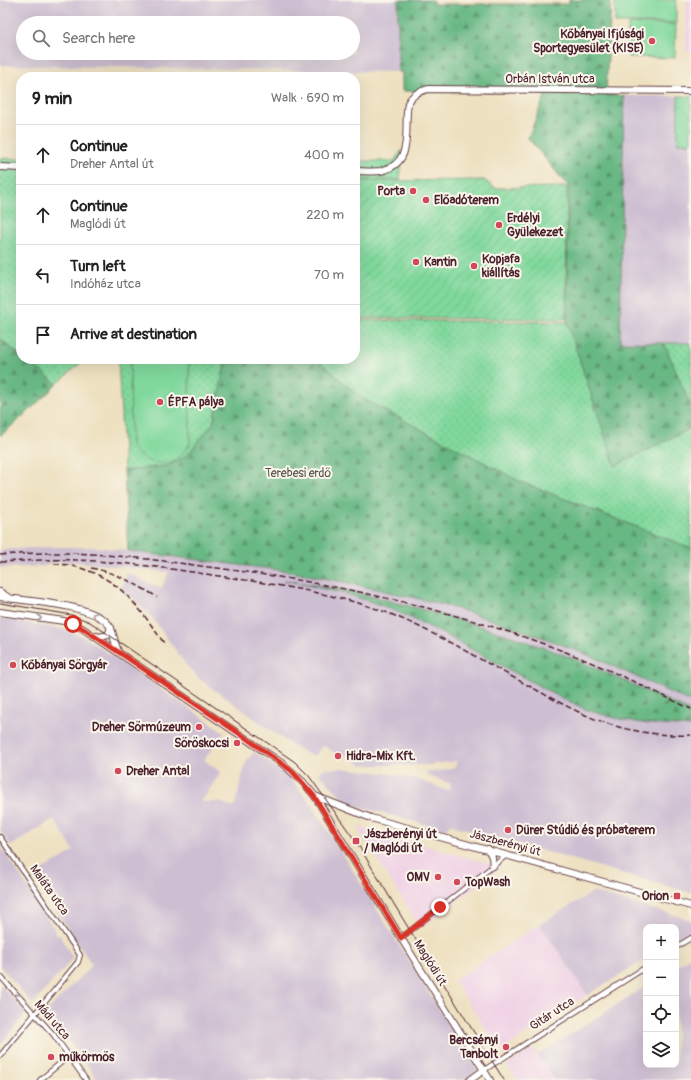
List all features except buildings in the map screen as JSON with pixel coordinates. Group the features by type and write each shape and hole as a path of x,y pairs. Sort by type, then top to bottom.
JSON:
{"main road":[{"name":"Orbán István utca","path":"360,171 379,171 389,168 397,163 403,155 406,147 406,110 411,97 418,92 428,90 691,91"},
{"path":"0,167 16,168"},
{"path":"0,592 10,598"},
{"path":"0,597 76,608 100,618 109,624 114,644 118,652"},
{"name":"Maglódi út","path":"0,612 64,621 82,628 283,764 303,782 314,796 490,1080"},
{"path":"93,635 100,637 104,636 108,634 111,628"},
{"name":"Jászberényi út","path":"314,796 371,818 691,906"},
{"path":"488,849 492,857 493,866"},
{"name":"Gitár utca","path":"470,1080 484,1070"}],"street":[{"name":"Maláta utca","path":"0,837 80,955 78,962 34,1015"},
{"path":"401,938 507,855"},
{"path":"679,945 691,938"},
{"name":"Gitár utca","path":"484,1070 643,969"},
{"name":"Mádi utca","path":"0,976 34,1015 53,1034 86,1080"},
{"path":"0,1056 34,1015"},
{"path":"40,1080 69,1056"}],"shaded area":[{"path":"0,0 398,0 398,72 0,65"},
{"path":"687,0 691,0 691,52 686,52"},
{"path":"624,96 691,96 691,343 620,342"},
{"path":"47,547 97,547 287,571 433,602 471,613 550,640 593,657 691,702 691,712 620,678 575,660 522,640 439,614 348,591 298,583 347,594 389,608 432,628 556,695 587,710 619,719 648,724 691,727 691,893 449,824 446,830 349,804 319,774 323,769 341,768 390,774 416,779 449,791 451,784 426,775 427,772 440,771 455,767 457,761 429,765 362,765 346,754 343,758 323,745 315,756 308,754 293,746 201,680 186,665 154,620 121,588 127,573 161,589 169,572 78,562 57,562 44,566 0,568 0,550"},
{"path":"0,618 67,630 84,637 224,732 204,760 221,772 201,802 220,802 234,808 246,762 254,752 290,779 309,801 478,1071 464,1080 97,1080 79,1052 44,1014 92,965 33,875 74,851 54,819 11,846 0,830"},
{"path":"357,827 501,867 421,928"},
{"path":"0,845 57,936 59,934 73,958 33,1004 0,966"},
{"path":"593,892 691,920 691,932 679,939 679,924 643,924 643,961 587,995 540,924"},
{"path":"540,924 587,995 500,1051 454,980"},
{"path":"691,957 691,1080 555,1080 538,1055 643,988 643,1068 679,1068 679,964"},
{"path":"0,984 26,1013 0,1045"},
{"path":"533,1048 555,1080 517,1080 507,1065"}],"green space":[{"path":"398,0 433,0 433,4 569,4 569,0 611,0 606,94 624,96 620,342 664,343 691,407 691,428 615,466 567,322 568,186 528,138 546,93 402,91 402,72 398,72"},
{"path":"615,0 676,0 676,23 615,23"},
{"name":"Kőbányai Ifjúsági Sportegyesület (KISE)","path":"628,24 676,24 675,58 628,57"},
{"path":"678,96 691,96 691,143 678,143"},
{"path":"402,150 400,180 360,180 360,161 394,161"},
{"path":"0,158 16,159 16,352 0,339"},
{"path":"484,180 495,188 567,187 566,319 360,318 360,181"},
{"path":"360,320 567,322 615,466 691,428 691,548 521,482 363,399 322,364 360,364"},
{"path":"0,339 16,352 16,364 31,364 57,384 0,436"},
{"path":"664,343 691,343 691,407"},
{"path":"31,364 79,364 57,384"},
{"name":"ÉPFA pálya","path":"118,364 225,364 213,424 189,453 178,461 166,466 124,471"},
{"name":"ÉPFA pálya","path":"130,364 189,364 190,444 177,458 169,462 161,463 153,463 138,454 131,446"},
{"name":"Terebesi erdő","path":"225,364 322,364 363,399 521,482 691,548 691,702 593,657 550,640 471,613 433,602 287,571 128,551 124,471 166,466 178,461 189,453 213,424"},
{"path":"285,580 348,591 406,605 463,621 575,659 691,712 691,727 648,724 619,719 587,710 556,695 432,628 389,608 347,594"}],"tram line":[{"path":"0,603 72,615 90,622 295,762 309,776 357,843 504,1080"}],"railway":[{"path":"0,555 68,553 146,559 293,579 385,598 475,621 519,635 563,651 612,672 691,709"},
{"path":"0,562 67,560 138,565 258,582 333,596 388,613 407,621 564,705 597,720 637,731 673,735 691,735"},
{"path":"54,564 85,570 105,579 123,591 148,620 164,643"},
{"path":"91,568 108,572 133,583 157,597"}],"place":[{"name":"Kőbányai Ifjúsági Sportegyesület (KISE)","path":"652,41"},
{"name":"Porta","path":"413,191"},
{"name":"Előadóterem","path":"426,200"},
{"name":"Erdélyi Gyülekezet","path":"499,225"},
{"name":"Kantin","path":"416,262"},
{"name":"Kopjafa kiállítás","path":"474,266"},
{"name":"ÉPFA pálya","path":"160,402"},
{"name":"Kőbányai Sörgyár","path":"13,665"},
{"name":"Dreher Sörmúzeum","path":"199,727"},
{"name":"Söröskocsi","path":"237,743"},
{"name":"Hidra-Mix Kft.","path":"338,756"},
{"name":"Dreher Antal","path":"118,771"},
{"name":"Dürer Stúdió és próbaterem","path":"508,830"},
{"name":"Jászberényi út / Maglódi út","path":"356,841"},
{"name":"OMV","path":"438,877"},
{"name":"TopWash","path":"457,882"},
{"name":"Orion","path":"677,896"},
{"name":"Bercsényi Tanbolt","path":"506,1047"},
{"name":"műkörmös","path":"51,1057"}],"route":[{"path":"73,624 82,628 120,653 292,771 314,796 401,938 440,907"}]}
